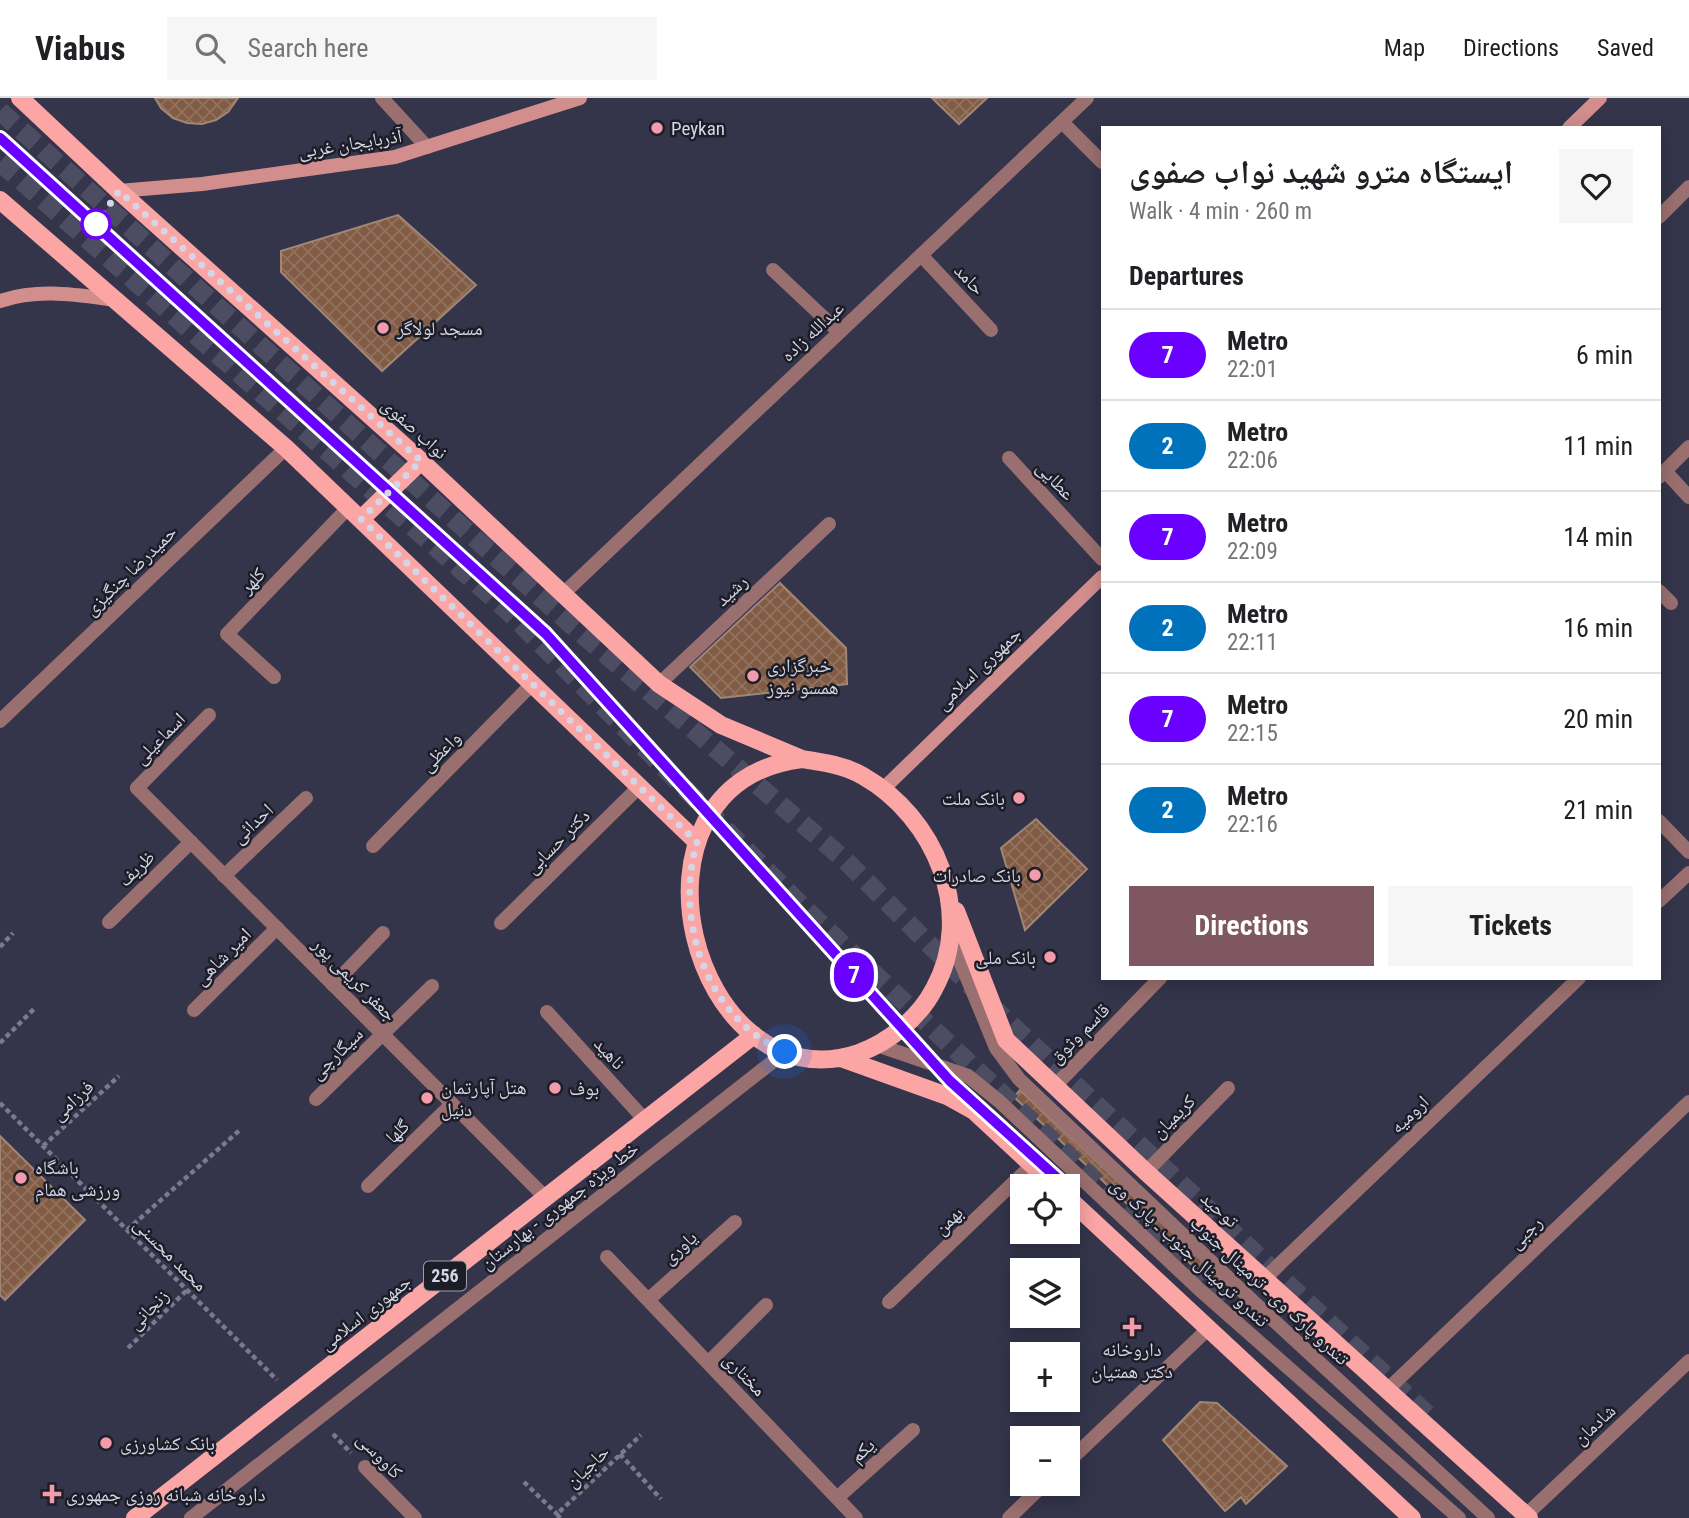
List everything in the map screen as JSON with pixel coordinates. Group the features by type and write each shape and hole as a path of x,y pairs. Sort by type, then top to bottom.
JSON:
{"main road":[{"name":"نواب صفوی","path":"20,98 119,191 421,461 659,684 721,725 802,759"},
{"path":"30,98 45,121"},
{"name":"آذربایجان غربی","path":"119,191 163,189 395,158 580,98"},
{"path":"1571,126 1600,98"},
{"path":"0,200 286,448 697,842"},
{"path":"0,301 29,294 54,292 119,301"},
{"path":"355,513 421,461"},
{"name":"جمهوری اسلامی","path":"883,789 1101,579"},
{"path":"841,1058 877,1045 902,1027 933,992 945,969 951,939 947,887 935,855 917,823 902,804 883,789 861,775 839,766 802,759 780,762 744,777 714,808 697,842 691,863 689,912 703,965 716,990 728,1008 754,1035 770,1046 812,1058 841,1058 947,1096 974,1111 1042,1174"},
{"name":"توحید","path":"947,887 1006,1040 1146,1172 1527,1516"},
{"name":"جمهوری اسلامی","path":"135,1518 754,1035"},
{"path":"1080,1209 1406,1516"}],"street":[{"path":"382,98 427,147"},
{"name":"عبدالله زاده","path":"564,593 1087,98"},
{"path":"1062,121 1101,161"},
{"path":"1661,215 1689,187"},
{"name":"حامد","path":"920,255 991,330"},
{"path":"773,270 839,332"},
{"path":"1689,447 1662,474 1689,497"},
{"name":"حمیدرضا چنگیزی","path":"0,721 286,448"},
{"name":"عطایی","path":"1009,458 1101,558"},
{"name":"کلهر","path":"274,677 227,634 355,513"},
{"name":"رشید","path":"659,684 829,524"},
{"path":"1661,594 1671,603"},
{"name":"واعظی","path":"373,846 533,683"},
{"name":"اسماعیلی","path":"136,788 209,715"},
{"name":"دکتر حسابی","path":"501,923 640,786"},
{"name":"جعفر کریمی پور","path":"136,788 546,1198"},
{"name":"احدائی","path":"224,876 306,799"},
{"path":"1661,823 1689,852"},
{"name":"ظریف","path":"109,922 191,842"},
{"path":"1661,899 1689,873"},
{"name":"امیر شاهی","path":"194,1010 276,928"},
{"path":"333,985 383,933"},
{"name":"تندرو پارک وی ـ ترمینال جنوب","path":"951,939 996,1048 1019,1079 1257,1305 1489,1518"},
{"name":"قاسم وثوق","path":"1055,1086 1158,980"},
{"name":"ارومیه","path":"1265,1278 1577,980"},
{"name":"سیگارچی","path":"316,1099 432,986"},
{"name":"ناهید","path":"547,1012 645,1120"},
{"name":"تندرو ترمینال جنوب ـ پارک وی","path":"877,1045 968,1076 999,1101 1200,1290 1459,1518"},
{"name":"خط ویژه جمهوری - بهارستان","path":"191,1518 785,1052"},
{"name":"کریمیان","path":"1146,1172 1228,1088"},
{"name":"رجبی","path":"1387,1390 1689,1102"},
{"name":"گلها","path":"368,1186 452,1104"},
{"name":"بهمن","path":"889,1302 1032,1165"},
{"name":"یاوری","path":"648,1300 735,1222"},
{"name":"مختاری","path":"607,1257 856,1518"},
{"path":"708,1363 766,1305"},
{"path":"1080,1451 1207,1330"},
{"name":"شادمان","path":"1527,1516 1689,1361"},
{"name":"یکم","path":"837,1498 913,1430"},
{"name":"کاووسی","path":"365,1467 415,1518"},
{"path":"1009,1518 1032,1496"}],"path":[{"path":"0,947 13,933"},
{"path":"0,1043 34,1009"},
{"name":"فرزامی","path":"43,1146 119,1076"},
{"name":"محمد محسنی","path":"0,1103 292,1395"},
{"path":"127,1230 241,1129"},
{"name":"زنجانی","path":"128,1348 187,1290"},
{"name":"کاووسی","path":"318,1418 365,1467"},
{"name":"حاجیان","path":"559,1516 641,1435"},
{"path":"620,1454 661,1499"},
{"path":"524,1482 559,1516"}],"building":[{"path":"155,98 238,98 228,112 216,120 202,124 173,118 161,108"},
{"path":"932,98 987,98 959,124"},
{"name":"مسجد لولاگر","path":"398,215 476,285 382,371 281,272 281,251"},
{"path":"780,583 846,648 847,684 721,698 690,667"},
{"path":"1036,819 1087,869 1025,930 1001,848"},
{"path":"1020,1090 1221,1278 1213,1285 1014,1097"},
{"name":"باشگاه ورزشی همام","path":"0,1136 85,1220 5,1300 0,1295"},
{"path":"1200,1402 1217,1403 1287,1466 1246,1504 1241,1497 1225,1511 1163,1440"}],"tunnel":[{"path":"0,111 568,622 846,861 989,1004 1432,1419"},
{"path":"0,162 510,613 805,909 1238,1315"}],"metro line":[{"name":"7","path":"0,138 546,634 950,1081 1053,1174"}],"place":[{"name":"Peykan","path":"657,128"},
{"name":"مسجد لولاگر","path":"383,328"},
{"name":"خبرگزاری همسو نیوز","path":"753,676"},
{"name":"بانک ملت","path":"1019,798"},
{"name":"بانک صادرات","path":"1035,875"},
{"name":"بانک ملی","path":"1050,957"},
{"name":"بوف","path":"555,1088"},
{"name":"هتل آپارتمان دنیل","path":"427,1098"},
{"name":"باشگاه ورزشی همام","path":"21,1178"},
{"name":"داروخانه دکتر همتیان","path":"1132,1327"},
{"name":"بانک کشاورزی","path":"106,1443"},
{"name":"داروخانه شبانه روزی جمهوری","path":"52,1494"}],"route":[{"path":"96,224 119,191 421,461 361,519 697,842 688,886 689,912 703,965 728,1008 741,1022 770,1046 785,1052"}]}
